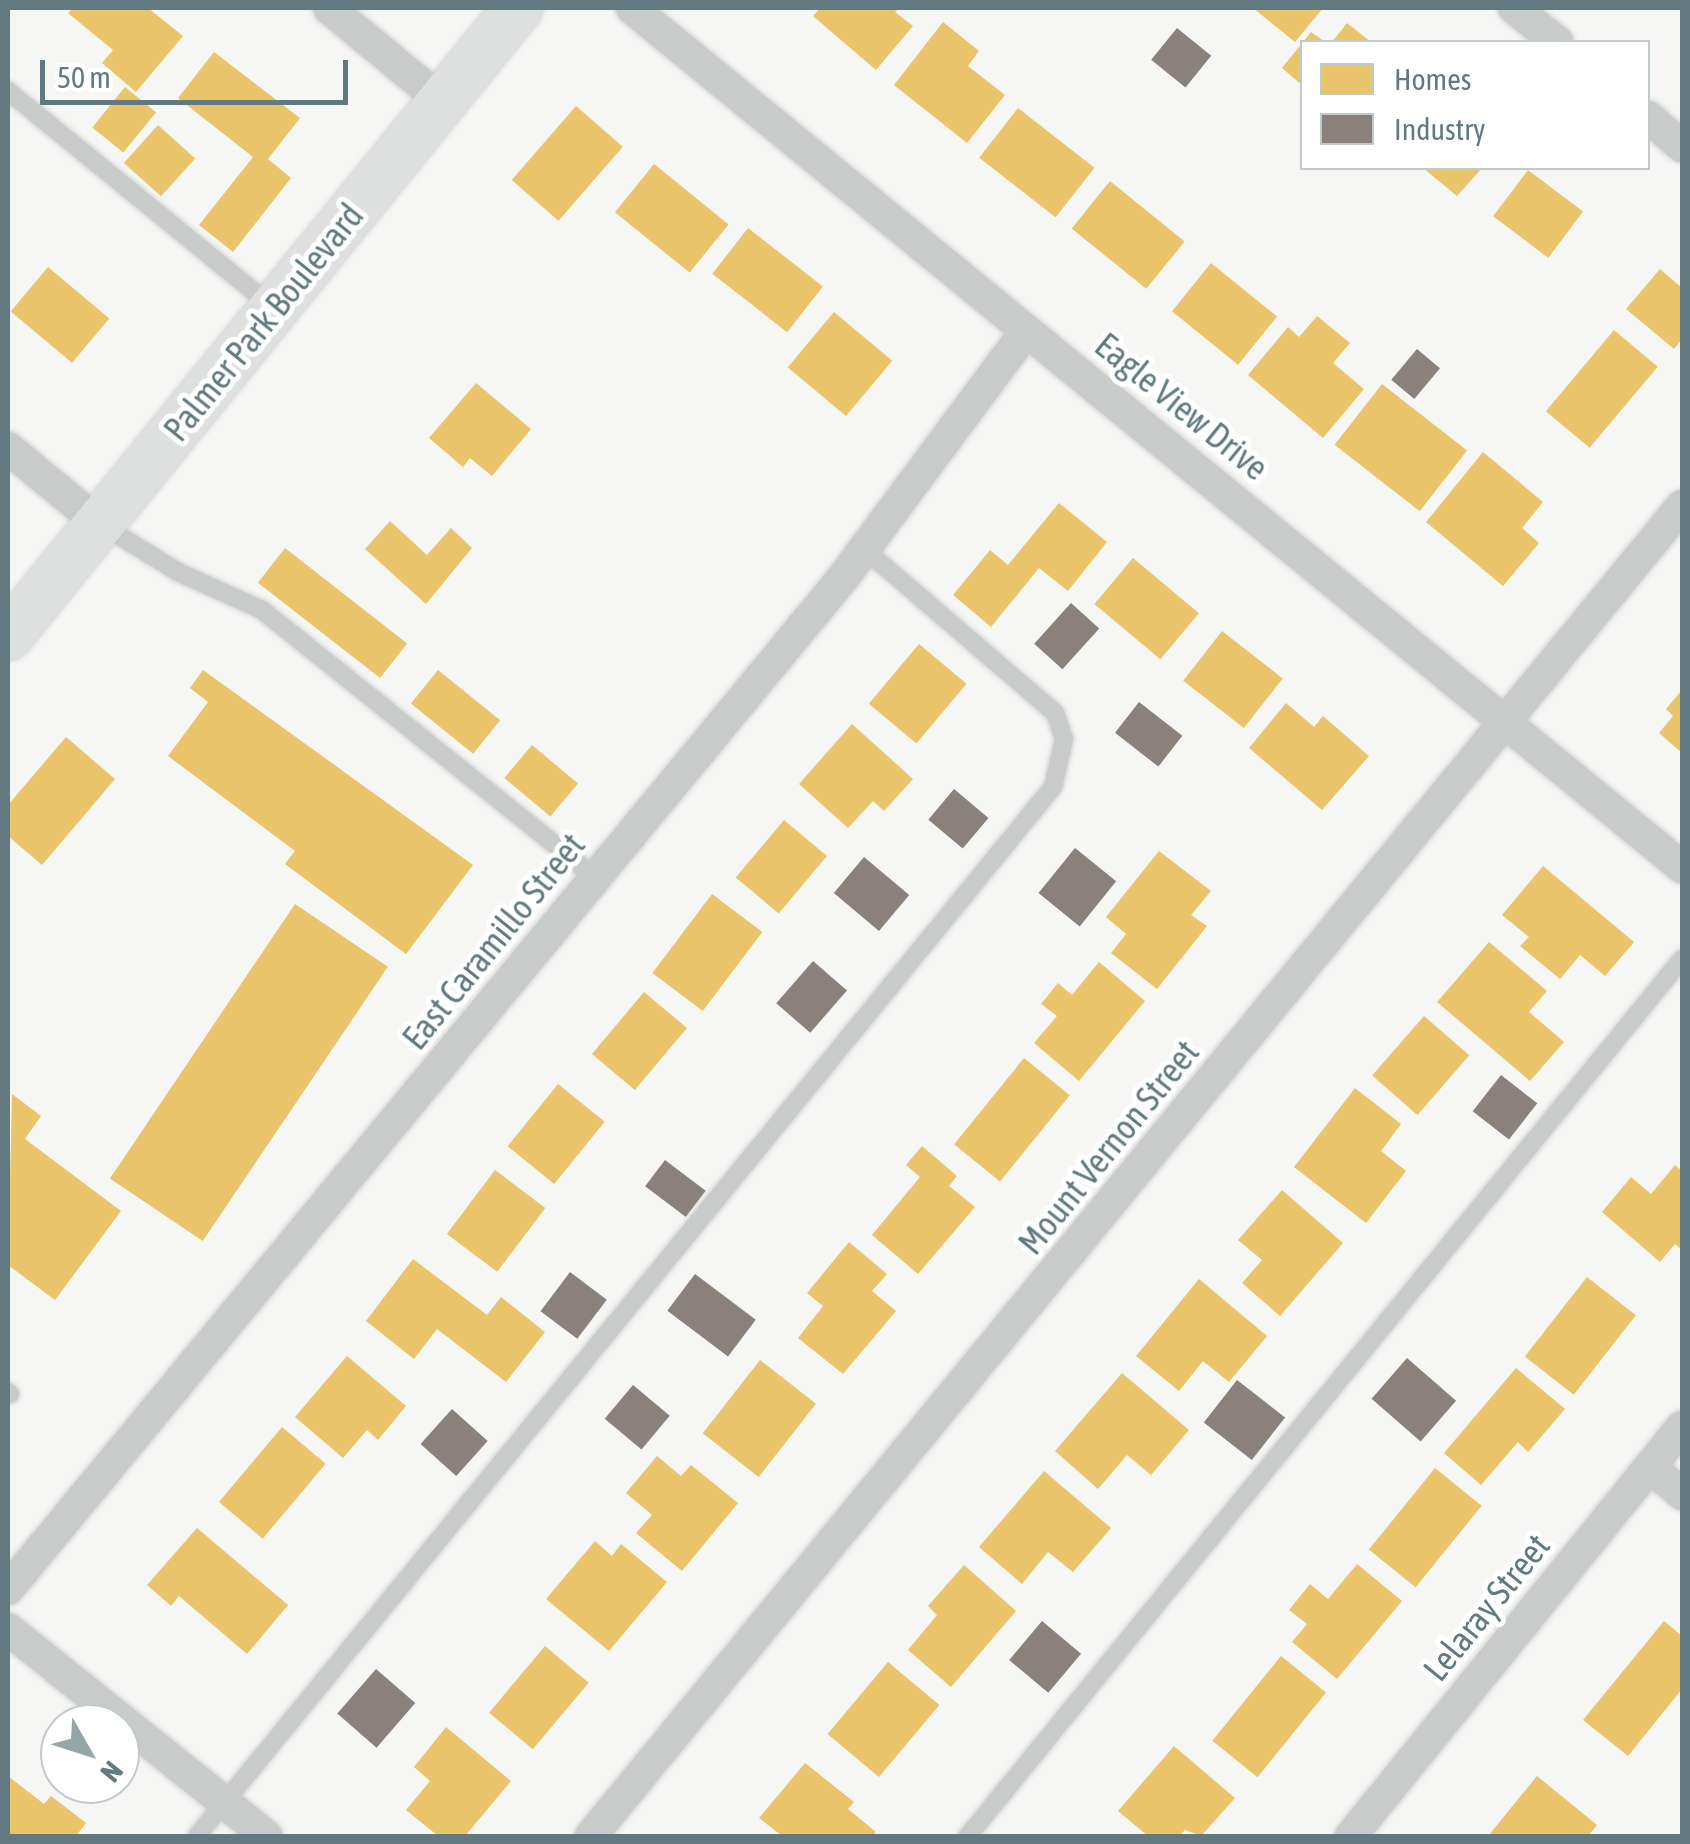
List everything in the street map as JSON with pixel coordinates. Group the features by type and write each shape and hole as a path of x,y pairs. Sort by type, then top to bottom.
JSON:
{"main road":[{"name":"Palmer Park Boulevard","path":"8,636 518,8"}],"street":[{"path":"329,8 443,102"},
{"name":"Eagle View Drive","path":"632,8 1682,866"},
{"path":"1514,8 1554,40"},
{"path":"1650,119 1682,146"},
{"name":"East Caramillo Street","path":"8,1589 864,549 1026,331"},
{"path":"8,448 100,524"},
{"name":"Mount Vernon Street","path":"591,1836 1509,723 1682,506"},
{"name":"Lelaray Street","path":"1351,1836 1682,1427"},
{"path":"1650,1467 1682,1494"},
{"path":"8,1628 266,1836"}],"lane":[{"path":"8,91 275,308"},
{"path":"100,524 178,572 262,610 597,878"},
{"path":"197,1836 1054,787 1064,739 1055,713 864,549"},
{"path":"968,1836 1682,959"}],"building: Homes":[{"path":"73,8 148,8 183,36 136,92 102,63 113,50 68,13"},
{"path":"820,8 899,8 895,12 913,26 876,70 813,16"},
{"path":"1253,8 1323,8 1295,42"},
{"path":"943,22 979,51 968,66 1005,95 967,143 894,85"},
{"path":"1347,23 1368,40 1334,40"},
{"path":"1311,32 1322,40 1305,40"},
{"path":"1300,46 1300,83 1282,68"},
{"path":"214,52 300,118 268,159 291,178 233,252 199,225 253,157 178,98"},
{"path":"125,87 156,112 123,153 92,127"},
{"path":"576,106 623,147 558,221 512,180"},
{"path":"1018,108 1094,168 1056,217 979,158"},
{"path":"158,125 195,158 161,196 124,163"},
{"path":"654,164 729,224 690,273 615,212"},
{"path":"1425,170 1480,170 1457,196"},
{"path":"1528,170 1583,212 1548,258 1493,216"},
{"path":"1110,181 1185,241 1146,289 1072,228"},
{"path":"748,228 823,286 787,332 712,274"},
{"path":"1211,263 1277,316 1238,365 1172,311"},
{"path":"48,267 109,318 72,363 11,311"},
{"path":"1660,269 1682,288 1682,339 1674,349 1626,309"},
{"path":"834,312 892,361 846,416 788,367"},
{"path":"1317,316 1350,343 1333,363 1364,389 1323,438 1248,375 1288,327 1299,337"},
{"path":"1614,330 1658,367 1590,448 1546,411"},
{"path":"476,383 531,429 492,476 470,458 463,467 429,438"},
{"path":"1382,384 1467,450 1420,511 1335,445"},
{"path":"1483,452 1543,502 1522,528 1539,543 1503,586 1426,522"},
{"path":"1059,503 1107,542 1068,591 1039,568 991,627 953,595 990,550 1008,565"},
{"path":"390,521 427,555 451,528 472,548 426,604 365,549"},
{"path":"285,548 407,643 380,678 258,583"},
{"path":"1133,558 1199,613 1160,659 1094,604"},
{"path":"1222,631 1283,678 1244,728 1183,681"},
{"path":"919,644 966,684 916,744 869,704"},
{"path":"203,670 473,865 406,954 285,864 295,851 168,756 208,702 190,688"},
{"path":"438,670 500,720 473,754 411,703"},
{"path":"1682,690 1682,753 1659,733 1673,716 1666,709"},
{"path":"1286,703 1314,727 1323,716 1369,756 1322,810 1249,748"},
{"path":"852,724 913,779 884,811 873,801 848,828 799,784"},
{"path":"66,737 115,779 42,865 8,836 8,805"},
{"path":"532,745 578,784 550,817 504,778"},
{"path":"784,820 827,856 779,913 736,877"},
{"path":"1159,851 1211,891 1191,915 1207,926 1157,989 1111,953 1126,934 1106,917"},
{"path":"1543,866 1634,942 1605,976 1580,955 1560,979 1520,946 1529,937 1502,915"},
{"path":"712,894 762,932 703,1011 652,973"},
{"path":"295,904 388,967 203,1241 110,1178"},
{"path":"1489,942 1547,991 1529,1012 1564,1042 1530,1081 1437,1002"},
{"path":"1099,962 1145,1001 1079,1081 1034,1043 1057,1016 1041,1004 1058,983 1072,995"},
{"path":"644,992 687,1028 635,1090 592,1054"},
{"path":"1424,1016 1469,1055 1417,1115 1372,1076"},
{"path":"1024,1058 1070,1095 1000,1181 954,1144"},
{"path":"558,1084 605,1122 554,1184 508,1146"},
{"path":"1355,1088 1401,1124 1381,1151 1406,1171 1366,1223 1294,1167"},
{"path":"12,1094 41,1116 25,1139 121,1211 55,1300 8,1265"},
{"path":"922,1146 957,1176 949,1186 975,1207 918,1274 872,1235 920,1177 906,1165"},
{"path":"1675,1165 1682,1171 1682,1250 1675,1244 1660,1262 1602,1212 1631,1177 1651,1194"},
{"path":"495,1170 545,1208 497,1272 447,1234"},
{"path":"1282,1190 1343,1243 1280,1316 1242,1283 1262,1260 1238,1240"},
{"path":"849,1242 887,1274 872,1291 896,1311 843,1374 798,1338 823,1306 807,1293"},
{"path":"413,1259 487,1315 501,1297 545,1332 506,1382 437,1329 414,1359 366,1321"},
{"path":"1587,1277 1636,1315 1574,1395 1525,1357"},
{"path":"1199,1279 1267,1336 1229,1382 1203,1361 1179,1391 1136,1356"},
{"path":"347,1356 406,1406 378,1440 367,1430 343,1458 295,1417"},
{"path":"760,1360 816,1404 759,1477 703,1433"},
{"path":"1516,1368 1565,1409 1528,1452 1518,1442 1481,1485 1444,1453"},
{"path":"1122,1373 1189,1430 1151,1475 1127,1455 1098,1489 1055,1451"},
{"path":"282,1427 326,1464 263,1539 219,1502"},
{"path":"657,1456 681,1476 691,1465 738,1503 682,1571 636,1533 652,1515 626,1493"},
{"path":"1435,1468 1482,1506 1416,1587 1369,1550"},
{"path":"1044,1471 1111,1528 1073,1572 1048,1552 1022,1584 979,1547"},
{"path":"197,1528 288,1605 247,1654 179,1596 171,1606 147,1585"},
{"path":"595,1541 612,1556 621,1544 667,1582 609,1651 546,1599"},
{"path":"1357,1564 1402,1601 1337,1679 1292,1642 1307,1624 1289,1610 1310,1584 1328,1599"},
{"path":"964,1565 1016,1611 951,1687 908,1650 937,1615 928,1606"},
{"path":"1664,1621 1682,1636 1682,1689 1628,1756 1583,1720"},
{"path":"545,1646 589,1683 533,1749 489,1713"},
{"path":"1281,1656 1326,1693 1257,1777 1212,1741"},
{"path":"888,1662 939,1705 879,1777 828,1734"},
{"path":"446,1727 511,1781 465,1836 438,1836 406,1810 430,1781 414,1767"},
{"path":"1174,1746 1235,1798 1201,1836 1185,1830 1179,1836 1148,1836 1118,1811"},
{"path":"805,1763 854,1802 848,1809 876,1832 872,1836 782,1836 759,1818"},
{"path":"8,1776 40,1804 61,1804 86,1823 76,1836 8,1836"},
{"path":"1537,1776 1597,1825 1588,1836 1488,1836"}],"building: Industry":[{"path":"1177,28 1211,56 1185,88 1151,60"},
{"path":"1417,349 1440,368 1414,399 1391,380"},
{"path":"1071,603 1099,628 1062,669 1034,644"},
{"path":"1139,702 1182,736 1158,767 1115,733"},
{"path":"954,789 988,818 963,849 928,820"},
{"path":"1075,848 1116,881 1080,926 1038,893"},
{"path":"864,857 909,895 879,931 834,893"},
{"path":"813,961 847,991 810,1033 776,1003"},
{"path":"1501,1075 1537,1103 1509,1140 1473,1111"},
{"path":"665,1160 706,1191 686,1217 645,1186"},
{"path":"570,1272 607,1300 577,1339 541,1311"},
{"path":"695,1274 756,1320 728,1356 667,1311"},
{"path":"1407,1358 1456,1401 1421,1441 1372,1399"},
{"path":"1237,1380 1285,1418 1252,1460 1204,1423"},
{"path":"633,1385 670,1416 641,1450 605,1419"},
{"path":"452,1409 488,1441 456,1476 421,1444"},
{"path":"1042,1621 1081,1654 1048,1693 1009,1660"},
{"path":"376,1669 415,1703 377,1748 337,1714"}]}
